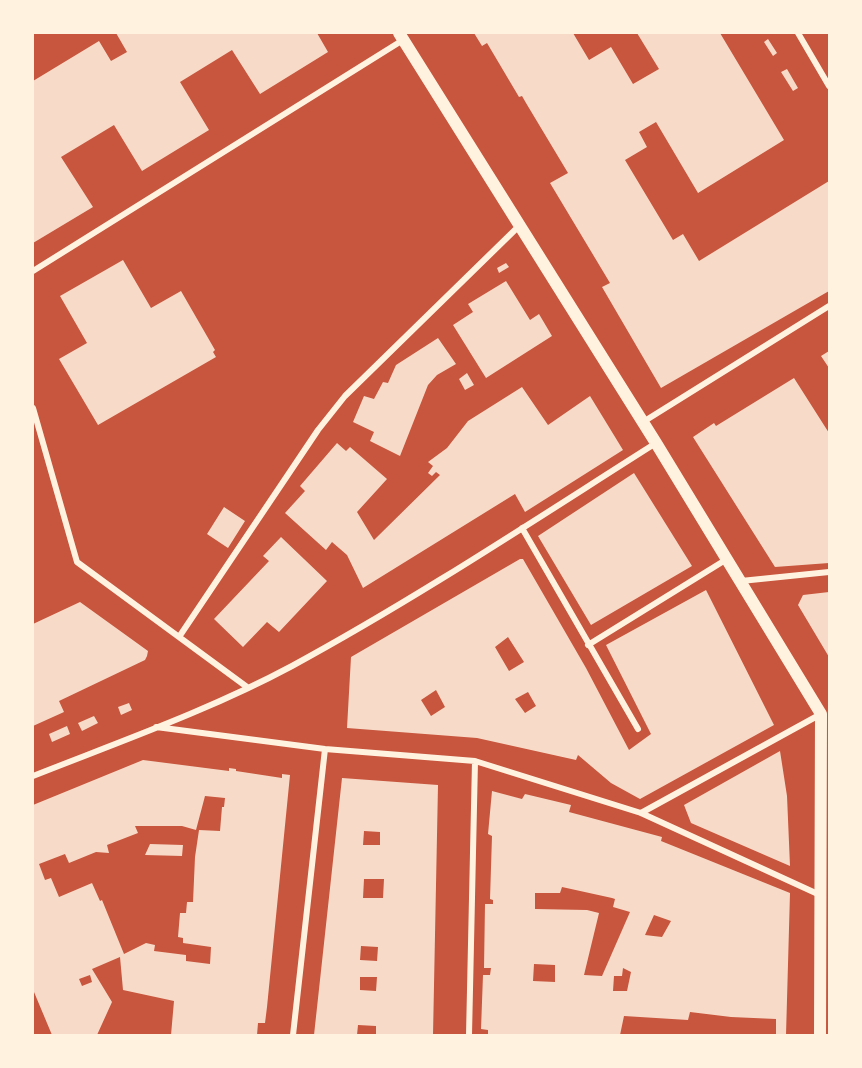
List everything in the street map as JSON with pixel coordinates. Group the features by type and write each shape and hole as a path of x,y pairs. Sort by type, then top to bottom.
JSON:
{"main road":[{"path":"401,37 656,443 824,718 824,891 820,1035"}],"street":[{"path":"798,33 829,86"},
{"path":"33,271 401,37"},
{"path":"179,637 318,430 345,396 519,226"},
{"path":"642,422 829,306"},
{"path":"33,408 78,562 247,687"},
{"path":"33,776 155,727 291,666 522,528 656,443"},
{"path":"522,528 638,729"},
{"path":"588,645 727,559"},
{"path":"740,581 829,572"},
{"path":"641,813 824,718"},
{"path":"155,727 325,750 476,761 641,813 824,891"},
{"path":"293,1035 325,750"},
{"path":"469,1035 476,761"}],"building":[{"path":"116,33 317,33 328,52 260,94 232,50 180,82 209,130 142,171 114,125 61,157 93,207 33,243 33,81 99,41 111,61 127,52"},
{"path":"474,33 573,33 589,60 611,47 633,84 659,69 637,33 720,33 784,140 698,193 656,122 639,132 647,147 625,160 673,240 683,234 699,261 829,181 829,291 661,388 602,287 610,283 550,183 568,173 487,43 482,46"},
{"path":"768,39 777,53 773,56 764,42"},
{"path":"787,69 798,88 793,91 781,72"},
{"path":"123,260 151,308 181,291 215,350 213,352 216,357 98,425 59,359 87,343 60,296"},
{"path":"506,263 509,267 499,273 497,268"},
{"path":"506,281 530,320 539,314 552,336 486,378 453,325 473,312 468,304"},
{"path":"438,338 456,364 437,375 428,385 400,456 370,441 374,432 353,422 364,396 374,399 383,382 388,383 396,365"},
{"path":"829,351 829,368 821,356"},
{"path":"467,373 474,385 465,390 459,379"},
{"path":"794,378 829,433 829,563 775,567 693,437 714,423 716,426"},
{"path":"522,387 548,425 590,396 623,450 525,512 515,494 363,588 347,555 332,542 326,550 285,513 305,491 300,486 337,443 346,451 350,447 387,479 357,512 374,540 440,475 436,472 432,476 428,473 433,466 428,462 447,448 468,421"},
{"path":"634,473 692,566 591,625 538,536"},
{"path":"224,507 245,521 228,548 207,534"},
{"path":"281,537 327,581 279,632 267,622 243,647 214,619 269,561 263,556"},
{"path":"523,559 586,668 629,750 651,734 606,645 706,590 774,725 640,799 611,783 578,755 576,760 477,738 347,728 351,657","holes":["508,637 524,662 509,671 495,647","436,690 445,707 431,716 421,700","528,692 536,706 525,713 515,699"]},
{"path":"829,592 829,657 798,605 803,595"},
{"path":"80,602 148,651 147,656 145,660 59,701 64,712 33,726 33,624"},
{"path":"129,703 132,710 121,715 118,707"},
{"path":"94,716 98,723 82,731 78,723"},
{"path":"67,726 70,734 52,742 49,734"},
{"path":"780,751 787,796 790,866 691,823 684,805"},
{"path":"143,760 229,771 229,768 282,778 282,774 290,775 265,1023 258,1023 257,1035 171,1035 174,1001 123,990 120,957 92,969 112,1002 97,1035 52,1035 34,992 33,805","holes":["205,796 225,798 220,831 199,830 193,902 187,902 186,913 180,913 178,937 183,938 183,943 211,947 210,964 186,961 186,955 154,951 155,945 146,943 124,954 102,900 100,901 92,883 59,897 51,878 45,880 39,864 65,854 69,863 96,852 109,853 107,845 138,833 135,826 182,826 196,830","90,975 92,982 82,986 79,979"]},
{"path":"342,778 438,785 433,1035 376,1035 376,1026 358,1025 357,1035 314,1035","holes":["364,831 380,832 380,845 363,845","364,879 384,879 383,898 363,898","361,946 378,947 377,961 360,960","360,977 377,977 376,991 360,990"]},
{"path":"492,791 522,799 525,794 571,805 569,812 662,837 661,841 790,893 786,1035 776,1035 776,1019 690,1012 688,1020 624,1016 620,1035 488,1035 488,1030 481,1029 483,975 490,975 491,968 484,968 485,904 493,904 493,900 490,899 492,836 488,834","holes":["562,887 612,898 615,899 613,907 630,912 602,976 584,975 599,913 587,910 535,909 535,893 560,893","654,915 671,921 662,937 645,935","534,964 555,965 555,982 533,981","623,968 631,972 627,991 613,991 614,976 622,976"]},
{"path":"150,844 183,845 182,856 145,855"}]}
